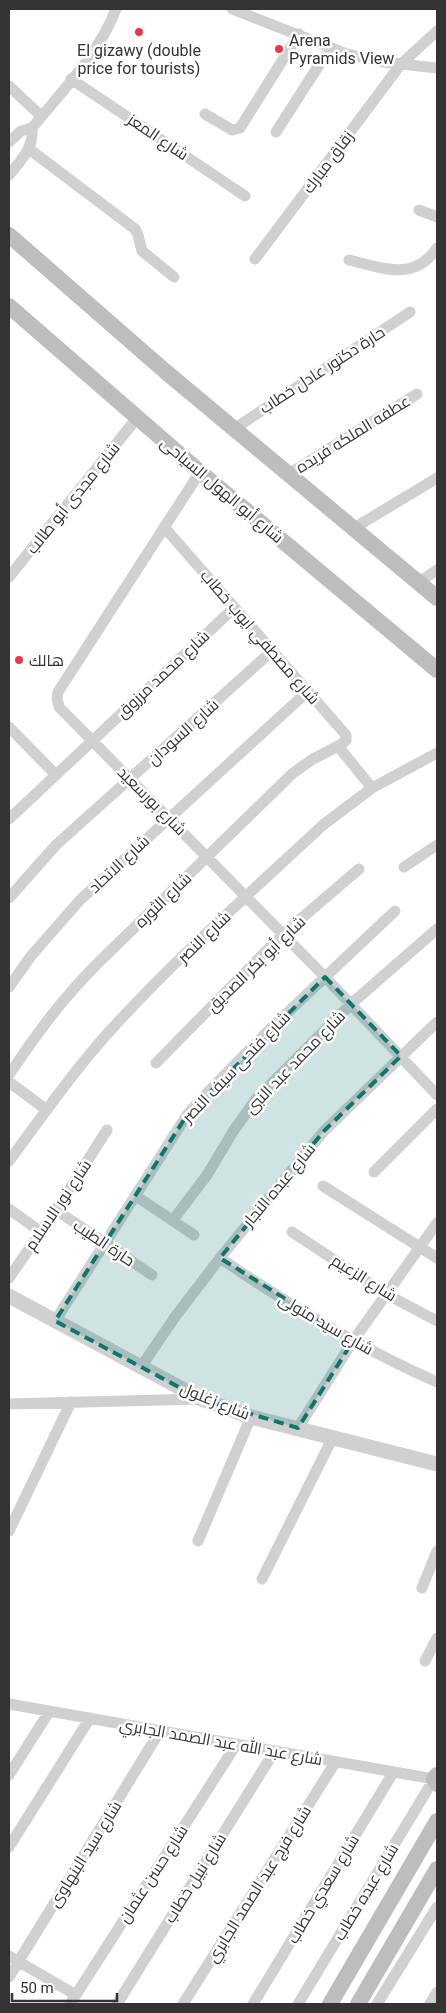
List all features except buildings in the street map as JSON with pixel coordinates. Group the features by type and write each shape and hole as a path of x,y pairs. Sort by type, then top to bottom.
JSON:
{"main road":[{"path":"9,235 234,429 437,598"},
{"name":"شارع أبو الهول السياحى","path":"9,306 200,472 437,670"},
{"path":"330,2004 437,1821"},
{"path":"358,2004 437,1869"}],"street":[{"path":"9,175 29,149 32,128 102,40 116,9"},
{"path":"232,9 299,34 330,48 365,59 437,68"},
{"name":"زقاق مبارك","path":"255,259 401,64 437,31"},
{"path":"205,114 232,130 240,128 299,34"},
{"path":"276,132 330,48"},
{"name":"شارع المعز","path":"71,79 245,196"},
{"path":"9,86 41,116"},
{"path":"9,142 21,131 32,128"},
{"path":"29,149 135,229 142,251 174,277"},
{"path":"419,210 437,217"},
{"path":"349,260 390,270 405,270 420,265 433,255 437,248"},
{"name":"حارة دكتور عادل خطاب","path":"234,429 410,312"},
{"name":"عطفه الملكه فريده","path":"289,474 417,394"},
{"name":"شارع مجدى أبو طالب","path":"9,577 137,418"},
{"name":"شارع بورسعيد","path":"200,472 58,692 56,698 59,708 326,977 437,1095"},
{"path":"354,528 437,478"},
{"name":"شارع مصطفي ايوب خطاب","path":"164,527 346,736 346,740 338,746"},
{"path":"419,582 437,570"},
{"name":"شارع محمد مرزوق","path":"9,819 234,608"},
{"name":"شارع السودان","path":"9,898 56,845 272,651"},
{"name":"شارع الاتحاد","path":"9,987 31,956 62,919 307,692"},
{"path":"9,728 56,774"},
{"path":"338,746 372,788"},
{"name":"شارع الثوره","path":"9,1075 43,1024 70,991 293,773 313,759 338,746"},
{"name":"شارع النصر","path":"9,1161 71,1077 110,1031 246,896 323,825 372,788 437,753"},
{"path":"404,867 437,845"},
{"name":"شارع أبو بكر الصديق","path":"156,1063 283,934 359,869"},
{"name":"شارع فتحى سيف النصر","path":"56,1321 177,1128 200,1100 395,911"},
{"name":"شارع محمد عبد النبى","path":"173,1220 207,1175 248,1109 351,1004 437,930"},
{"name":"شارع عبده النجار","path":"141,1367 175,1317 220,1258 324,1131 437,1022"},
{"path":"11,1088 47,1110"},
{"path":"374,1172 437,1109"},
{"name":"شارع نور الاسلام","path":"9,1278 56,1210 107,1130"},
{"path":"323,1186 437,1258"},
{"path":"136,1196 194,1235"},
{"path":"9,1209 41,1232"},
{"name":"حارة الطيب","path":"56,1210 152,1275"},
{"path":"298,1428 353,1341 437,1223"},
{"name":"شارع الزعيم","path":"292,1232 386,1294 437,1321"},
{"name":"شارع سيد متولى","path":"220,1258 258,1284 353,1341 399,1366 437,1382"},
{"name":"شارع زغلول","path":"9,1296 201,1399 251,1417 437,1464"},
{"path":"9,1404 201,1399"},
{"path":"9,1531 71,1402"},
{"path":"198,1541 251,1417"},
{"path":"262,1579 333,1438"},
{"path":"422,1588 437,1551"},
{"path":"425,1661 437,1638"},
{"name":"شارع عبد الله عبد الصمد الجابري","path":"9,1704 335,1763 436,1779"},
{"path":"9,1776 49,1712"},
{"path":"9,1847 90,1718"},
{"name":"شارع سيد البنهاوى","path":"9,1977 14,1959 160,1731"},
{"name":"شارع حسن عثمان","path":"73,1999 236,1745"},
{"name":"شارع نبيل خطاب","path":"117,2004 274,1752"},
{"name":"شارع فرج عبد الصمد الجابري","path":"183,2004 335,1763"},
{"name":"شارع سعدي خطاب","path":"252,2004 393,1773"},
{"name":"شارع عبده خطاب","path":"298,2004 436,1779"},
{"path":"377,2004 437,1906"},
{"path":"14,1959 73,1999"},
{"path":"430,2004 437,1992"}],"highlighted area":[{"path":"325,977 401,1056 324,1131 220,1258 353,1341 298,1428 201,1399 55,1321 187,1115"}],"place":[{"name":"El gizawy (double price for tourists)","path":"139,32"},
{"name":"Arena Pyramids View","path":"279,49"},
{"name":"هالك","path":"19,660"}]}
